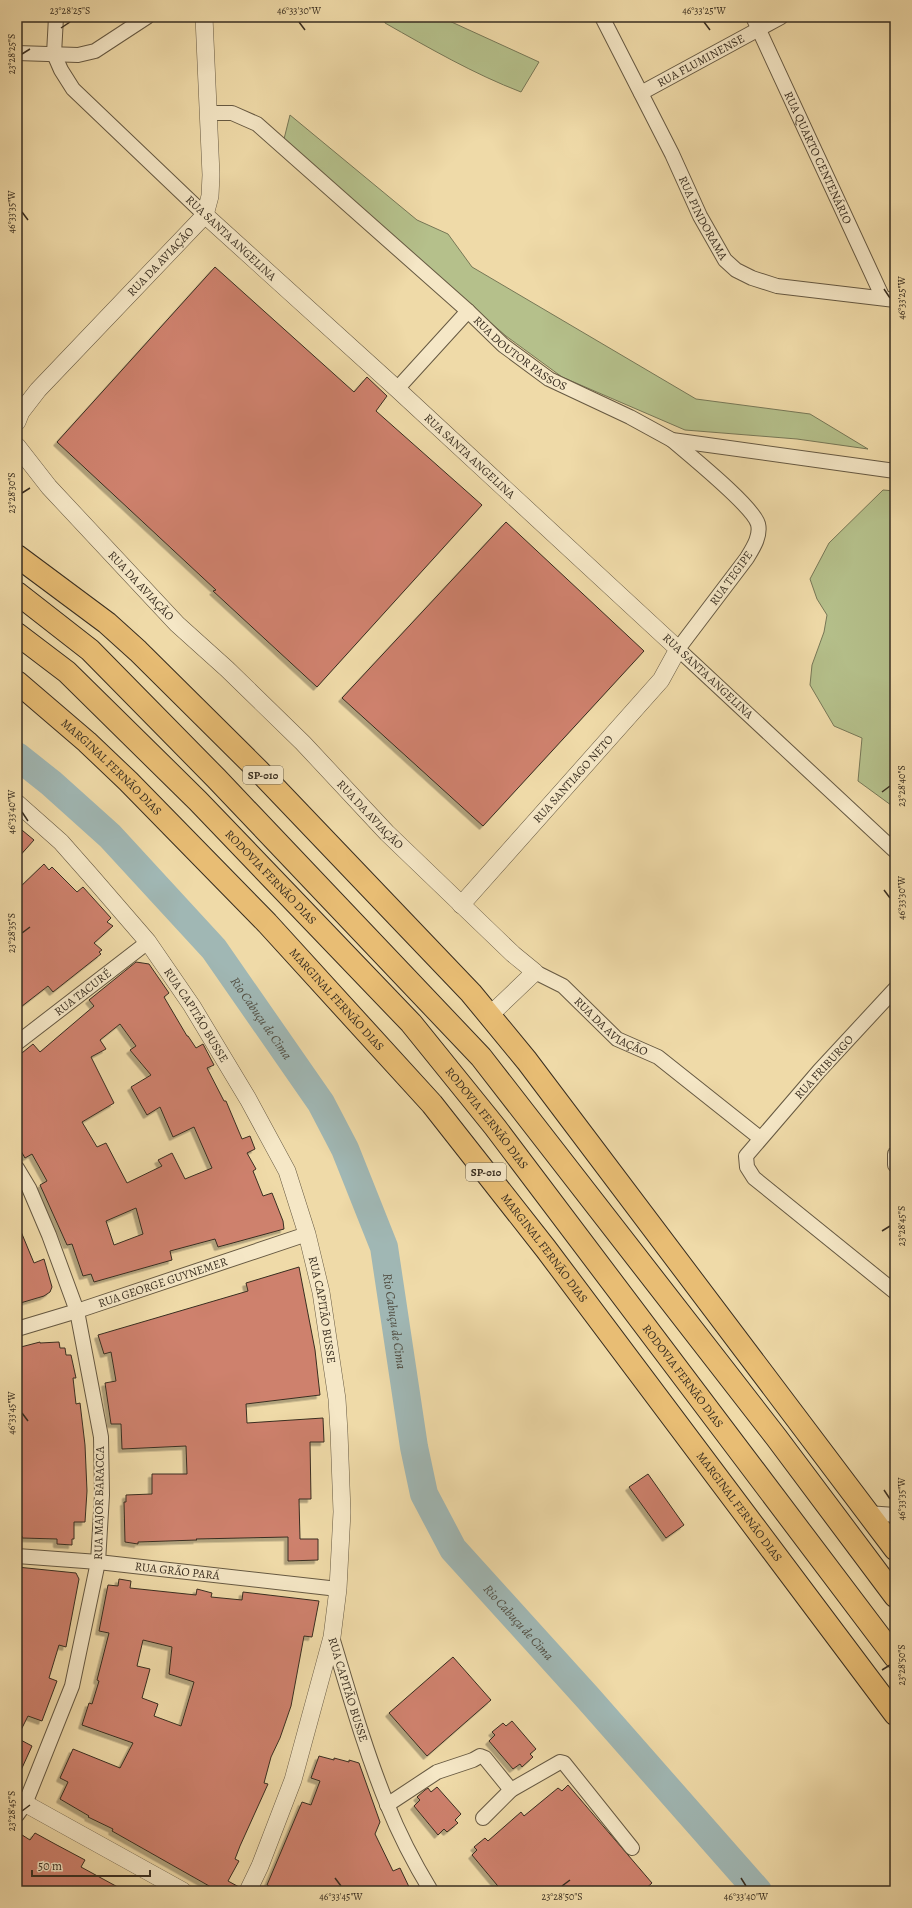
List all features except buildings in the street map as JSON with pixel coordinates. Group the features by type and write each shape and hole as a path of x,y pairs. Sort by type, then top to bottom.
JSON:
{"highway":[{"name":"SP-010","path":"17,556 107,623 138,651 264,777 471,993 527,1061 867,1513 895,1548"},
{"name":"SP-010","path":"17,593 90,650 216,778 481,1057 776,1437 895,1596"},
{"name":"RODOVIA FERNÃO DIAS","path":"17,634 67,672 198,801 411,1023 495,1127 895,1657"},
{"name":"MARGINAL FERNÃO DIAS","path":"17,682 49,708 128,781 287,944 432,1104 546,1248 895,1714"}],"street":[{"path":"54,54 56,17"},
{"path":"18,55 78,55 95,51 146,17"},
{"name":"RUA DA AVIAÇÃO","path":"17,422 21,412 38,390 205,215 210,196 211,175 204,17"},
{"name":"RUA PINDORAMA","path":"602,17 672,154 700,216 725,260 736,270 752,278 777,286 889,299"},
{"name":"RUA FLUMINENSE","path":"641,93 756,22 781,17"},
{"name":"RUA QUARTO CENTENÁRIO","path":"756,22 889,299"},
{"name":"RUA SANTA ANGELINA","path":"54,54 61,70 73,89 205,215 397,389 895,852"},
{"name":"RUA DOUTOR PASSOS","path":"209,113 232,113 257,124 468,311 503,345 549,379 630,417 672,440 895,471"},
{"path":"397,389 468,311"},
{"name":"RUA TEGIPE","path":"672,440 748,508 758,523 758,533 755,545 747,558 678,649"},
{"name":"RUA DA AVIAÇÃO","path":"17,446 49,487 177,624 228,670 303,743 387,833 513,954 534,972 563,986 617,1038 658,1057 757,1142"},
{"name":"RUA SANTIAGO NETO","path":"461,905 661,680 678,649"},
{"name":"RUA CAPITÃO BUSSE","path":"17,803 61,842 148,942 192,1006 274,1145 287,1171 307,1234 321,1292 337,1399 342,1512 338,1590 332,1637 369,1754 387,1804 400,1835 431,1891"},
{"name":"RUA TACURÉ","path":"17,1043 148,942"},
{"path":"490,1015 534,972"},
{"name":"RUA FRIBURGO","path":"895,989 746,1156 747,1167 754,1178 895,1292"},
{"path":"895,1154 895,1165"},
{"name":"RUA MAJOR BARACCA","path":"17,1168 29,1188 50,1235 77,1311 101,1437 102,1495 98,1562 72,1686 20,1806"},
{"name":"RUA GEORGE GUYNEMER","path":"17,1329 77,1311 307,1234"},
{"path":"867,1513 895,1515"},
{"name":"RUA GRÃO PARÁ","path":"17,1556 98,1562 338,1590"},
{"path":"248,1891 260,1866 293,1780 332,1637"},
{"path":"387,1804 437,1772 473,1760 480,1756 485,1758 511,1790"},
{"path":"483,1818 511,1790 560,1762 564,1762 632,1848"},
{"path":"20,1806 183,1891"}],"green space":[{"path":"384,17 444,17 445,19 539,62 521,92 469,69 435,51 385,23"},
{"path":"290,115 417,220 448,234 472,267 696,399 810,414 868,449 797,439 685,430 562,377 506,336 344,195 284,139"},
{"path":"883,490 895,491 895,808 858,781 862,738 834,726 810,685 812,665 824,632 827,615 817,599 810,579 829,543"}],"waterway":[{"name":"Rio Cabuçu de Cima","path":"17,756 51,783 110,836 214,949 321,1103 345,1149 384,1247 414,1447 424,1494 453,1549 588,1698 758,1891"}]}
